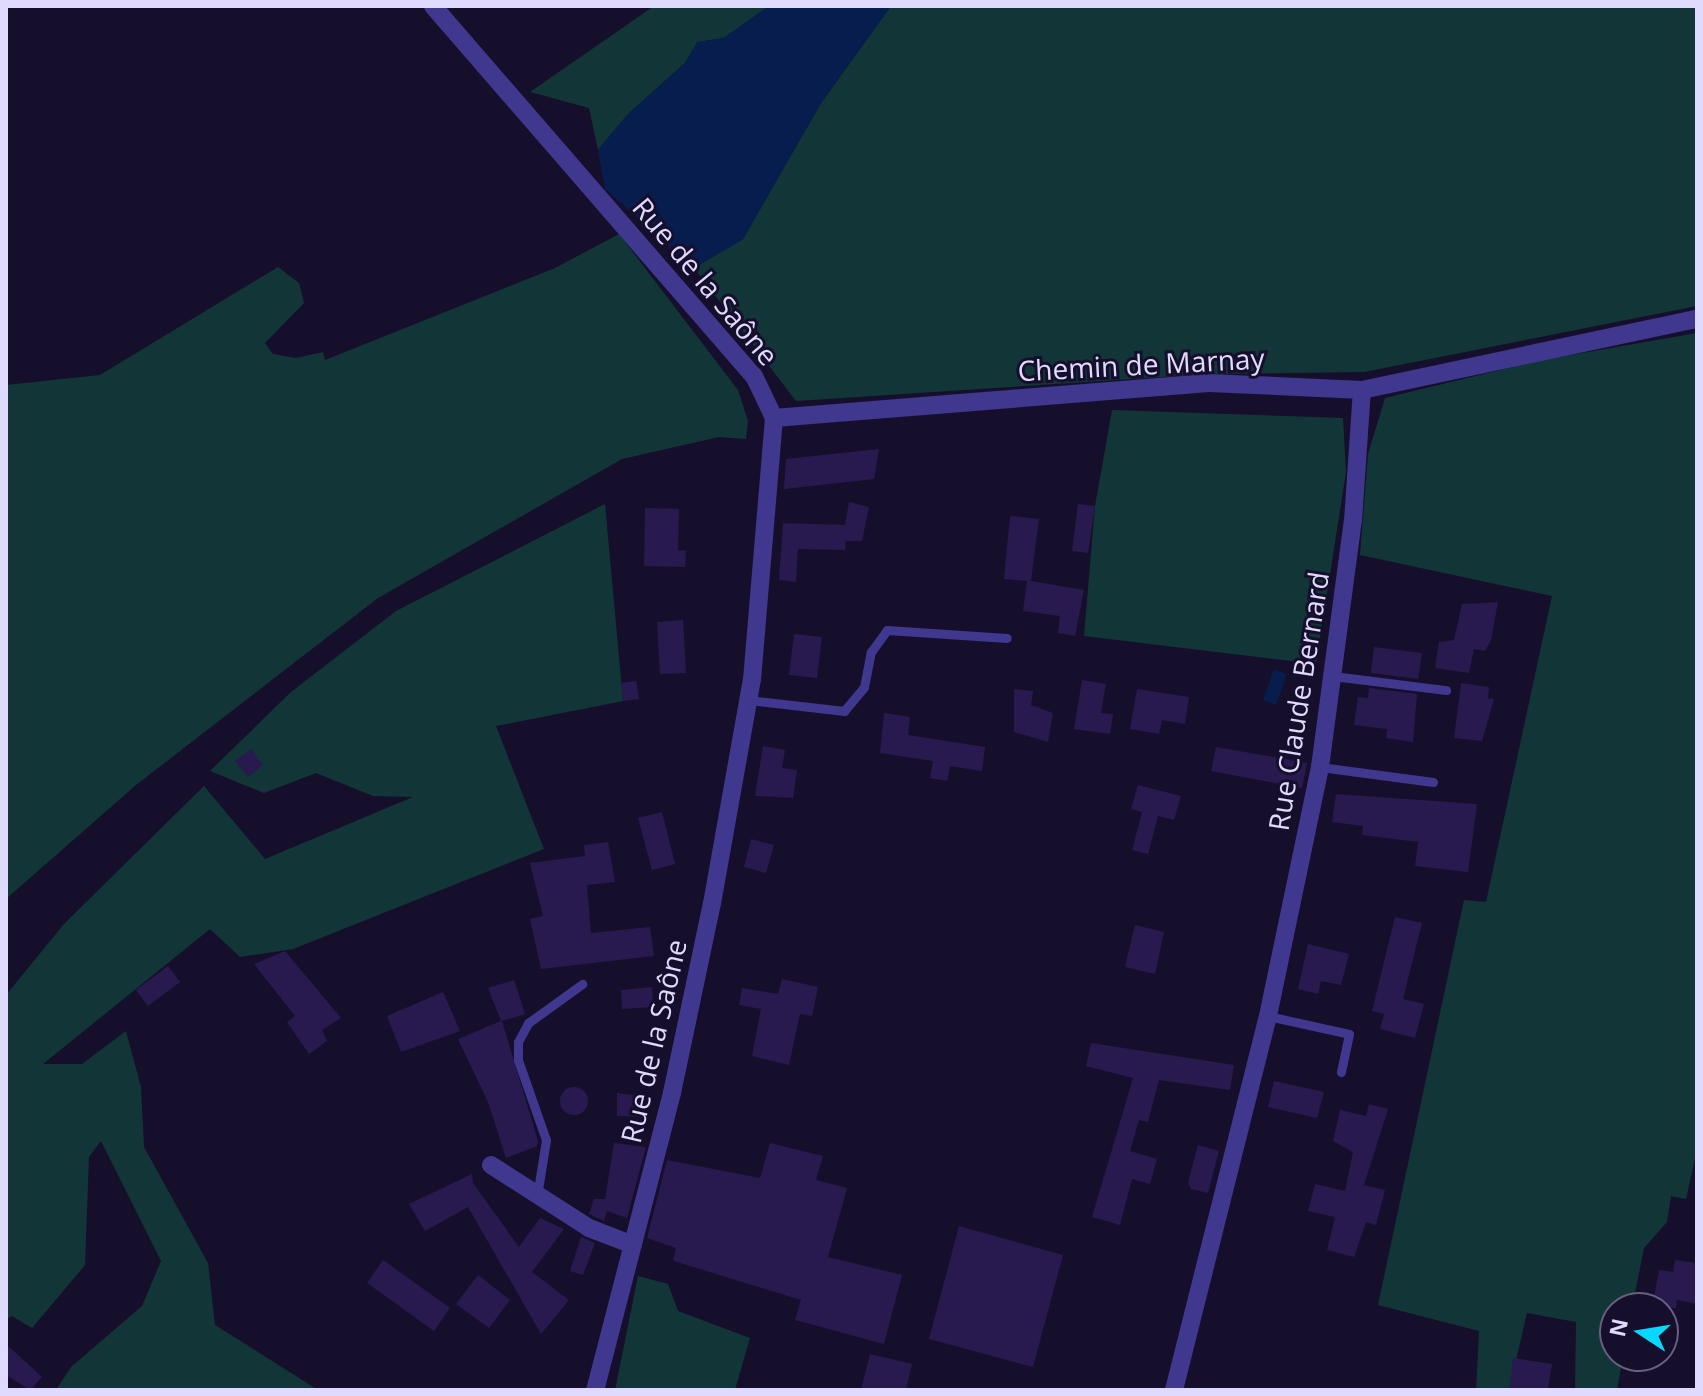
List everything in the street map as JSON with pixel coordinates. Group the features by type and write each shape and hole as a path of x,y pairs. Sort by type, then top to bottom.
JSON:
{"street":[{"name":"Rue de la Saône","path":"433,6 754,376 774,418 765,571 748,700 696,976 633,1245 595,1390"},
{"name":"Chemin de Marnay","path":"774,418 1209,383 1362,390 1697,319"},
{"name":"Rue Claude Bernard","path":"1174,1390 1268,1016 1320,767 1353,521 1362,390"},
{"path":"491,1165 589,1228 633,1245"}],"lane":[{"path":"748,700 844,711 864,687 871,652 887,630 1007,638"},
{"path":"1333,676 1446,690"},
{"path":"1320,767 1433,782"},
{"path":"537,1196 546,1140 518,1060 518,1042 528,1023 582,984"},
{"path":"1268,1016 1349,1034 1341,1072"}],"green space":[{"path":"654,6 769,6 724,38 698,42 685,63 628,114 598,150 589,108 530,92"},
{"path":"891,6 1697,6 1697,306 1364,372 1209,374 796,401 694,268 743,239 821,103"},
{"path":"619,234 738,390 748,421 746,439 719,437 622,459 378,598 136,785 6,899 6,385 100,375 278,267 299,283 304,303 265,343 273,354 296,358 323,352 325,360 555,268"},
{"path":"1697,333 1697,1149 1686,1199 1671,1196 1667,1222 1644,1248 1635,1292 1599,1292 1599,1372 1620,1372 1617,1390 1575,1390 1576,1322 1527,1313 1509,1390 1476,1390 1479,1331 1378,1305 1464,900 1486,902 1552,596 1360,555 1368,454 1385,398 1542,360"},
{"path":"1112,410 1343,418 1346,472 1316,664 1084,636 1095,506"},
{"path":"605,504 623,701 496,726 544,849 293,949 240,957 210,929 43,1064 82,1064 126,1031 141,1087 144,1147 208,1263 215,1325 318,1390 56,1390 71,1367 142,1306 161,1261 101,1141 89,1157 85,1265 32,1328 12,1316 6,1319 6,995 64,924 204,786 265,859 413,797 373,796 316,773 264,793 210,771 291,692 396,611"},
{"path":"638,1276 668,1284 678,1311 750,1338 735,1390 615,1390"}],"water":[{"path":"769,6 891,6 821,103 743,239 694,268 605,189 598,150 628,114 685,63 697,42 724,38"},
{"path":"1274,669 1287,674 1276,705 1263,700"}],"building":[{"path":"879,449 874,479 784,489 786,459"},
{"path":"849,502 869,507 862,541 846,541 845,550 798,549 796,582 779,580 783,523 845,525"},
{"path":"1078,504 1095,506 1088,553 1072,551"},
{"path":"645,508 679,509 678,550 686,551 685,567 644,566"},
{"path":"1010,516 1039,519 1031,581 1084,590 1075,636 1058,633 1060,616 1023,611 1027,581 1004,579"},
{"path":"1498,602 1491,640 1485,651 1474,649 1469,673 1435,668 1439,642 1454,640 1462,604"},
{"path":"683,620 686,673 660,674 657,622"},
{"path":"794,634 822,637 817,678 789,675"},
{"path":"1374,647 1422,653 1418,679 1371,673"},
{"path":"1082,680 1106,684 1101,713 1113,714 1110,734 1074,729"},
{"path":"636,681 639,699 623,701 621,683"},
{"path":"1461,683 1489,687 1488,698 1494,699 1482,741 1454,738"},
{"path":"1369,688 1417,694 1413,742 1386,738 1387,729 1354,725 1358,697 1368,698"},
{"path":"1014,689 1033,691 1031,705 1053,713 1048,742 1014,732"},
{"path":"1137,689 1189,697 1185,724 1162,720 1159,734 1130,729"},
{"path":"884,713 910,717 908,735 985,747 982,771 950,766 947,781 930,778 933,761 880,753"},
{"path":"763,746 785,750 782,768 797,770 793,798 755,796"},
{"path":"1216,747 1307,763 1302,788 1211,771"},
{"path":"251,749 263,765 248,777 235,761"},
{"path":"1138,785 1181,796 1174,820 1158,816 1148,854 1132,850 1142,812 1131,809"},
{"path":"1336,794 1477,804 1468,872 1415,866 1418,842 1362,835 1363,826 1332,822"},
{"path":"662,812 675,864 652,870 638,818"},
{"path":"751,839 774,845 766,873 744,867"},
{"path":"608,842 615,882 587,885 591,933 650,927 654,956 541,969 530,919 543,916 530,863 585,856 584,845"},
{"path":"1395,917 1422,923 1403,999 1424,1004 1415,1038 1380,1029 1384,1014 1372,1011"},
{"path":"1135,925 1164,932 1155,974 1125,967"},
{"path":"1308,944 1349,954 1341,985 1321,981 1318,994 1298,989"},
{"path":"285,951 341,1018 322,1030 327,1041 309,1054 287,1022 295,1016 254,964"},
{"path":"168,966 180,982 148,1006 136,990"},
{"path":"782,979 818,987 812,1016 800,1014 789,1065 752,1056 761,1009 739,1005 742,988 778,994"},
{"path":"514,980 525,1014 502,1021 538,1141 537,1146 506,1158 488,1102 458,1039 501,1021 488,988"},
{"path":"652,987 653,1007 622,1009 621,990"},
{"path":"443,992 460,1031 401,1052 387,1016"},
{"path":"1091,1043 1234,1065 1230,1090 1159,1080 1148,1122 1139,1120 1130,1151 1157,1159 1150,1184 1132,1179 1120,1225 1092,1217 1133,1078 1086,1066"},
{"path":"1274,1081 1324,1092 1317,1118 1268,1107"},
{"path":"574,1087 584,1091 588,1101 584,1111 574,1115 564,1111 560,1101 564,1091"},
{"path":"617,1093 647,1097 645,1117 617,1116"},
{"path":"1369,1104 1388,1109 1364,1185 1385,1190 1376,1225 1366,1222 1354,1257 1327,1250 1335,1217 1308,1211 1315,1184 1345,1191 1353,1152 1333,1141 1340,1110 1366,1116"},
{"path":"614,1143 646,1147 627,1218 607,1211 604,1221 589,1214 594,1199 605,1199"},
{"path":"770,1143 823,1156 816,1180 847,1188 828,1257 902,1275 884,1344 795,1320 801,1300 677,1262 673,1260 676,1248 647,1238 667,1160 760,1178"},
{"path":"1198,1145 1219,1151 1208,1193 1191,1189 1188,1182"},
{"path":"472,1174 473,1183 519,1247 540,1218 564,1229 532,1272 569,1300 541,1334 468,1207 425,1231 409,1204"},
{"path":"959,1226 1063,1255 1033,1367 929,1339"},
{"path":"581,1237 595,1243 583,1275 570,1271"},
{"path":"383,1260 450,1308 434,1331 367,1283"},
{"path":"1675,1260 1697,1263 1697,1304 1679,1300 1679,1292 1655,1292 1659,1270 1673,1272"},
{"path":"478,1275 510,1300 489,1328 456,1304"},
{"path":"6,1344 42,1377 30,1390 6,1375"},
{"path":"870,1354 912,1364 906,1390 861,1390"},
{"path":"1513,1358 1552,1364 1548,1390 1509,1390"}]}
